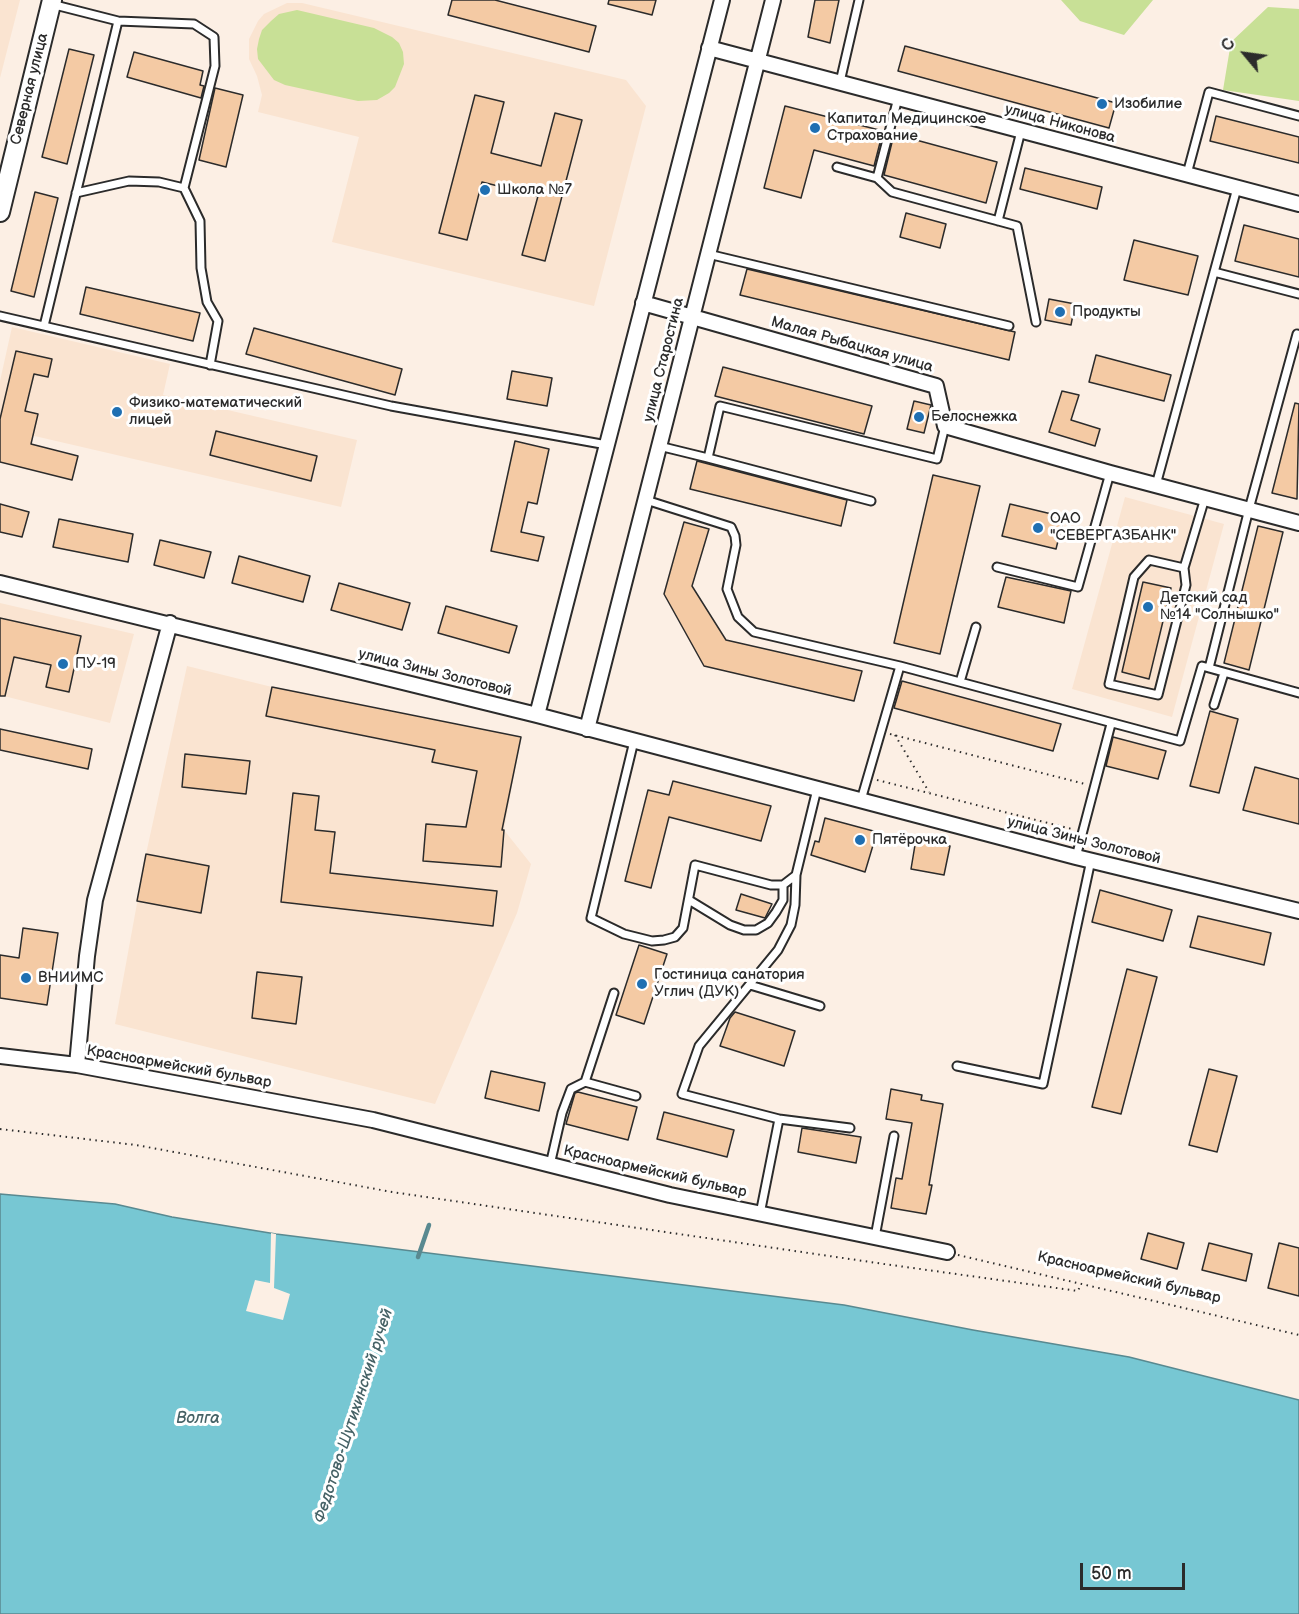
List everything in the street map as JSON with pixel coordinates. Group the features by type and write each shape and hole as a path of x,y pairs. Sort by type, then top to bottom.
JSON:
{"street":[{"path":"537,715 722,0"},
{"name":"улица Старостина","path":"587,729 773,0"},
{"name":"Северная улица","path":"0,212 4,178 52,2"},
{"name":"улица Никонова","path":"709,48 1299,204"},
{"name":"Малая Рыбацкая улица","path":"643,303 936,386 945,426"},
{"path":"945,426 1299,523"},
{"name":"улица Зины Золотовой","path":"0,583 537,715 1076,857 1299,911"},
{"path":"77,1065 87,956 95,900 170,623"},
{"name":"Красноармейский бульвар","path":"0,1056 77,1065 373,1120 670,1195 947,1252"}],"lane":[{"path":"840,83 858,0"},
{"path":"52,2 118,21 194,24 214,37 215,66 184,189 200,221 201,268 207,302 218,321 210,364"},
{"path":"44,326 118,21"},
{"path":"1187,174 1209,92 1299,116"},
{"path":"877,178 898,98"},
{"path":"998,221 1021,131"},
{"path":"837,167 877,178 892,192 1017,226 1036,322"},
{"path":"76,194 129,181 159,182 184,189"},
{"path":"1156,485 1237,188"},
{"path":"708,255 1009,326"},
{"path":"1214,272 1299,294"},
{"path":"0,316 392,406 607,445"},
{"path":"1209,668 1249,509 1297,334 1299,335"},
{"path":"708,458 720,406 937,459 945,426"},
{"path":"659,446 871,501"},
{"path":"998,567 1078,587 1110,473"},
{"path":"1184,568 1149,560 1134,577 1109,684 1158,695 1186,585 1184,568 1205,498"},
{"path":"646,500 731,526 736,544 727,588 738,617 754,632 900,666 1180,741 1202,666 1299,693"},
{"path":"960,682 976,627"},
{"path":"861,800 900,666"},
{"path":"1214,705 1224,673"},
{"path":"1076,857 1111,724"},
{"path":"634,741 591,918 624,934 652,941 664,940 675,937 683,928 695,865 771,885 783,885 796,875"},
{"path":"817,789 796,875 795,905 791,925 778,950 699,1046 682,1094 779,1119 849,1128"},
{"path":"957,1066 1043,1084 1091,860"},
{"path":"689,900 730,925 744,930 756,930 768,923 776,912 783,900 783,885"},
{"path":"750,985 820,1006"},
{"path":"585,1082 614,993"},
{"path":"550,1165 562,1113 571,1089 585,1082 636,1096"},
{"path":"760,1214 779,1119"},
{"path":"875,1237 894,1136"}],"path":[{"path":"881,732 1094,786"},
{"path":"895,735 929,793"},
{"path":"868,778 1083,831"},
{"path":"0,1129 136,1145 393,1192 876,1263 1078,1291 1081,1284"},
{"name":"Красноармейский бульвар","path":"947,1252 1299,1335"}],"shaded area":[{"path":"0,0 20,0 0,78"},
{"name":"Школа №7","path":"287,3 302,3 626,80 646,106 594,306 332,242 359,137 258,112 262,95 249,59 249,39 264,14"},
{"name":"Физико-математический лицей","path":"12,327 170,364 163,395 357,440 341,507 0,428 0,381"},
{"name":"Детский сад №14 \"Солнышко\"","path":"1125,497 1224,524 1172,717 1072,689"},
{"name":"ПУ-19","path":"0,603 134,634 110,723 0,695"},
{"path":"187,666 272,687 521,737 504,830 531,864 517,913 435,1104 115,1024 146,854"}],"green space":[{"path":"1061,0 1153,0 1124,35 1080,21"},
{"path":"1268,7 1299,9 1299,101 1223,90 1231,42"},
{"path":"297,10 374,28 392,37 399,43 403,52 404,64 395,87 377,100 358,101 285,85 274,80 258,59 259,39 262,30 279,14"}],"water":[{"name":"Волга","path":"0,1194 115,1204 172,1217 276,1234 844,1305 1129,1357 1299,1400 1299,1614 0,1614"}],"pier":[{"path":"271,1233 276,1234 274,1288 290,1294 283,1320 246,1311 255,1280 270,1283"}],"building":[{"path":"452,0 495,0 596,26 589,52 448,15"},
{"path":"609,0 656,0 652,15 608,4"},
{"path":"815,0 839,0 830,43 808,37"},
{"path":"905,46 1116,103 1109,128 898,71"},
{"path":"69,49 94,55 67,164 42,157"},
{"path":"134,52 203,71 200,85 204,86 201,98 127,77"},
{"path":"215,88 243,95 226,167 199,160"},
{"path":"475,95 504,102 491,153 541,166 555,113 582,120 545,261 522,255 538,196 482,182 467,240 439,233"},
{"path":"785,106 883,131 874,166 814,150 801,198 764,188"},
{"path":"1216,116 1299,137 1299,163 1210,141"},
{"path":"894,134 997,162 986,203 884,175"},
{"path":"1025,168 1102,187 1097,209 1020,189"},
{"path":"35,192 58,198 34,297 11,291"},
{"path":"906,213 946,224 940,248 900,237"},
{"path":"1244,225 1299,239 1299,277 1235,261"},
{"path":"1134,240 1198,256 1188,295 1124,280"},
{"path":"747,269 1015,332 1009,360 740,295"},
{"path":"86,287 200,313 193,341 80,314"},
{"name":"Продукты","path":"1049,299 1075,304 1071,325 1045,320"},
{"path":"254,328 402,369 395,395 246,354"},
{"path":"16,351 52,359 48,377 34,374 25,411 38,414 31,444 78,456 72,480 0,462 0,419"},
{"path":"1096,355 1171,375 1164,401 1089,382"},
{"path":"723,367 872,406 864,434 715,396"},
{"path":"512,371 552,378 547,406 507,399"},
{"path":"1062,391 1079,395 1071,420 1100,429 1095,446 1049,432"},
{"name":"Белоснежка","path":"914,401 931,405 924,433 907,429"},
{"path":"1295,403 1299,404 1297,499 1272,493"},
{"path":"216,431 317,456 311,481 210,455"},
{"path":"515,441 549,449 537,504 528,502 521,532 544,537 538,561 491,551"},
{"path":"697,461 847,500 841,526 690,489"},
{"path":"933,475 980,486 940,654 894,643"},
{"path":"0,504 29,512 22,537 0,532"},
{"path":"1010,504 1064,517 1056,549 1002,536"},
{"path":"59,519 133,534 128,562 53,547"},
{"path":"684,522 709,529 692,586 726,640 862,671 854,701 704,666 664,594"},
{"path":"1258,526 1283,532 1249,670 1224,663"},
{"path":"160,540 211,552 204,578 154,565"},
{"path":"239,556 310,576 303,602 232,583"},
{"path":"1006,577 1071,591 1064,623 998,607"},
{"path":"1143,582 1171,588 1149,679 1122,672"},
{"path":"339,583 410,603 402,630 331,610"},
{"path":"446,606 517,626 509,653 438,633"},
{"path":"0,618 81,636 69,692 46,687 51,665 14,657 5,696 0,696"},
{"path":"902,681 1061,724 1053,751 894,708"},
{"path":"272,687 521,737 502,830 504,830 501,867 423,861 426,824 466,827 477,771 432,762 435,750 266,716"},
{"path":"1210,711 1238,719 1219,793 1190,786"},
{"path":"0,729 92,749 88,769 0,750"},
{"path":"1113,737 1166,751 1158,779 1106,766"},
{"path":"185,754 250,761 246,794 182,787"},
{"path":"1255,767 1299,779 1299,824 1243,810"},
{"path":"673,781 771,806 761,841 669,817 651,888 625,881 648,790 669,795"},
{"path":"293,793 319,796 315,830 335,832 330,873 497,891 493,926 281,902"},
{"path":"825,818 877,832 865,872 811,855 815,841 819,842"},
{"path":"916,839 950,846 944,875 911,869"},
{"path":"146,854 209,866 201,913 137,901"},
{"path":"1100,890 1172,910 1163,941 1092,922"},
{"path":"741,894 772,904 765,918 736,910"},
{"path":"1198,916 1271,933 1264,965 1190,947"},
{"name":"ВНИИМС","path":"23,928 58,933 47,1005 0,998 0,955 19,958"},
{"name":"Гостиница санатория Углич (ДУК)","path":"639,945 667,954 644,1024 616,1015"},
{"path":"1127,969 1157,977 1121,1114 1092,1107"},
{"path":"257,972 302,977 296,1024 252,1018"},
{"path":"735,1012 795,1031 784,1066 720,1046 730,1018"},
{"path":"1209,1069 1237,1076 1217,1152 1189,1145"},
{"path":"491,1071 545,1083 539,1111 485,1098"},
{"path":"891,1089 922,1095 921,1100 943,1104 926,1214 891,1208 896,1178 902,1179 912,1123 886,1119"},
{"path":"575,1093 637,1107 628,1140 566,1124"},
{"path":"664,1112 734,1130 727,1157 657,1139"},
{"path":"802,1128 861,1137 856,1163 798,1152"},
{"path":"1148,1233 1184,1243 1177,1269 1141,1259"},
{"path":"1209,1243 1252,1254 1246,1281 1202,1270"},
{"path":"1279,1243 1299,1248 1299,1296 1268,1288"}],"waterway":[{"name":"Федотово-Шутихинский ручей","path":"418,1257 429,1225"}],"place":[{"name":"Изобилие","path":"1102,104"},
{"name":"Капитал Медицинское Страхование","path":"815,128"},
{"name":"Школа №7","path":"485,190"},
{"name":"Продукты","path":"1060,312"},
{"name":"Физико-математический лицей","path":"117,412"},
{"name":"Белоснежка","path":"919,417"},
{"name":"ОАО \"СЕВЕРГАЗБАНК\"","path":"1038,528"},
{"name":"Детский сад №14 \"Солнышко\"","path":"1148,607"},
{"name":"ПУ-19","path":"63,664"},
{"name":"Пятёрочка","path":"860,840"},
{"name":"ВНИИМС","path":"26,978"},
{"name":"Гостиница санатория Углич (ДУК)","path":"642,984"}]}
